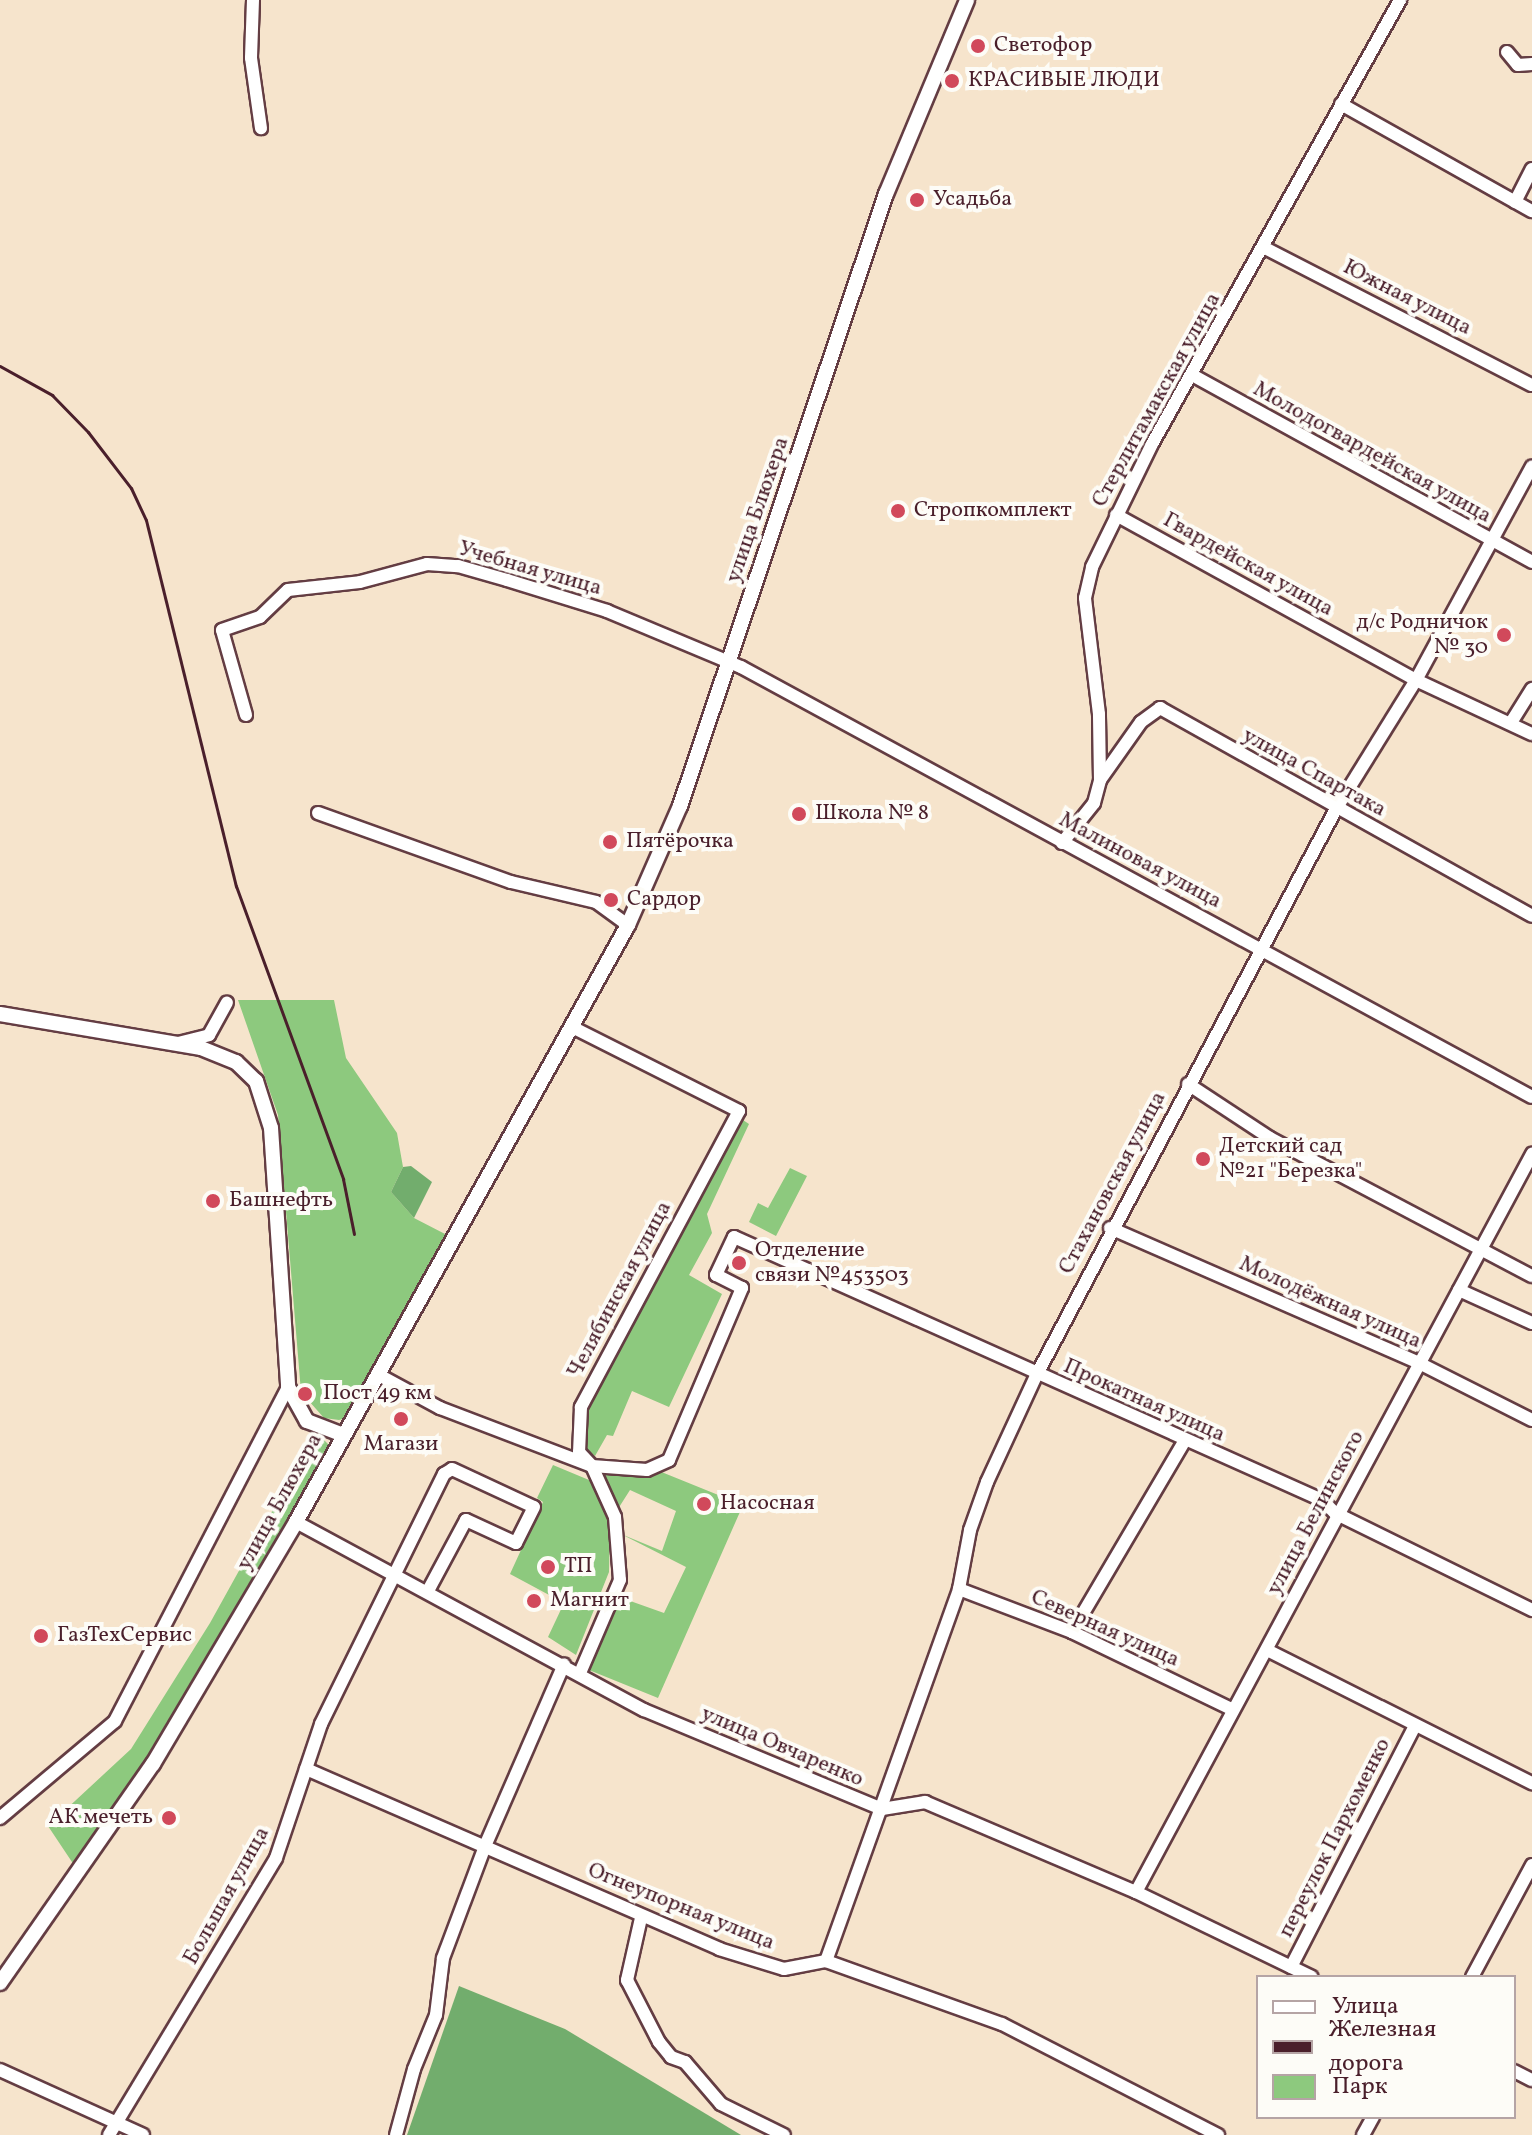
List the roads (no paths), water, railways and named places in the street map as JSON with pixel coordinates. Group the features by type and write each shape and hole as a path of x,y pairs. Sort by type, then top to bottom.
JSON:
{"main road":[{"name":"улица Блюхера","path":"0,1983 153,1764 296,1522 628,925 680,806 886,194 967,0"},
{"path":"0,1014 174,1043 236,1062 256,1081 265,1099 288,1387 307,1421 343,1435"}],"street":[{"path":"253,0 251,58 261,128"},
{"name":"Стерлитамакская улица","path":"1062,843 1094,803 1100,780 1099,714 1085,598 1092,567 1116,515 1400,0"},
{"path":"1507,52 1518,65 1532,64"},
{"path":"1341,104 1532,211"},
{"path":"1515,202 1532,169"},
{"name":"Южная улица","path":"1263,247 1532,385"},
{"name":"Молодогвардейская улица","path":"1194,376 1532,562"},
{"name":"Стахановская улица","path":"826,1961 959,1589 983,1494 1036,1376 1110,1228 1260,948 1336,809 1416,680 1493,543 1532,466"},
{"name":"Гвардейская улица","path":"1116,515 1416,680 1512,721 1532,734"},
{"name":"Учебная улица","path":"246,715 222,630 260,617 288,590 360,582 427,564 458,566 607,611 729,661"},
{"name":"Малиновая улица","path":"729,661 1532,1097"},
{"path":"1512,721 1532,689"},
{"name":"улица Спартака","path":"1100,780 1141,722 1160,708 1532,916"},
{"path":"318,813 511,882 596,902 628,925"},
{"path":"174,1043 209,1035 227,1003"},
{"name":"Челябинская улица","path":"572,1027 739,1111 581,1407 579,1452 592,1466 615,1517 620,1580 580,1673"},
{"path":"1188,1084 1270,1138 1479,1251 1532,1276"},
{"name":"улица Белинского","path":"1136,1892 1267,1650 1335,1513 1421,1364 1532,1154"},
{"name":"Молодёжная улица","path":"1110,1228 1421,1364 1532,1420"},
{"name":"Прокатная улица","path":"592,1466 647,1470 669,1460 742,1288 716,1275 734,1237 1036,1376 1322,1500 1335,1513 1532,1610"},
{"path":"1459,1290 1532,1323"},
{"path":"377,1374 440,1408 592,1466"},
{"path":"0,1818 115,1721 288,1387"},
{"path":"1072,1632 1185,1440"},
{"name":"Большая улица","path":"113,2130 276,1858 321,1724 390,1575 452,1469 534,1507 516,1543 466,1520 428,1591"},
{"name":"улица Овчаренко","path":"296,1522 390,1575 428,1591 564,1664 644,1710 882,1809 925,1802 1136,1892 1308,1975"},
{"name":"Северная улица","path":"959,1589 1072,1632 1233,1710"},
{"path":"1267,1650 1414,1728 1532,1783"},
{"path":"396,2135 414,2069 436,2015 443,1958 485,1846 564,1664"},
{"name":"переулок Пархоменко","path":"1291,1967 1414,1728"},
{"name":"Огнеупорная улица","path":"306,1769 641,1918 784,1969 826,1961"},
{"path":"1473,1975 1532,1865"},
{"path":"641,1918 627,1980 659,2042 671,2057 685,2062 721,2104 784,2135"},
{"path":"826,1961 1002,2024 1218,2135"},
{"path":"0,2070 113,2130 143,2135"}],"railway":[{"path":"0,366 52,395 88,432 131,488 146,520 236,886 343,1179 354,1234"}],"place":[{"name":"Светофор","path":"978,46"},
{"name":"КРАСИВЫЕ ЛЮДИ","path":"952,81"},
{"name":"Усадьба","path":"917,200"},
{"name":"Стропкомплект","path":"898,511"},
{"name":"д/с Родничок № 30","path":"1504,635"},
{"name":"Школа № 8","path":"799,814"},
{"name":"Пятёрочка","path":"610,842"},
{"name":"Сардор","path":"611,900"},
{"name":"Детский сад №21 \"Березка\"","path":"1203,1159"},
{"name":"Башнефть","path":"213,1201"},
{"name":"Отделение связи №453503","path":"739,1263"},
{"name":"Пост 49 км","path":"305,1394"},
{"name":"Магази","path":"401,1419"},
{"name":"Насосная","path":"704,1504"},
{"name":"ТП","path":"548,1567"},
{"name":"Магнит","path":"534,1601"},
{"name":"ГазТехСервис","path":"41,1636"},
{"name":"АК мечеть","path":"169,1818"}]}
